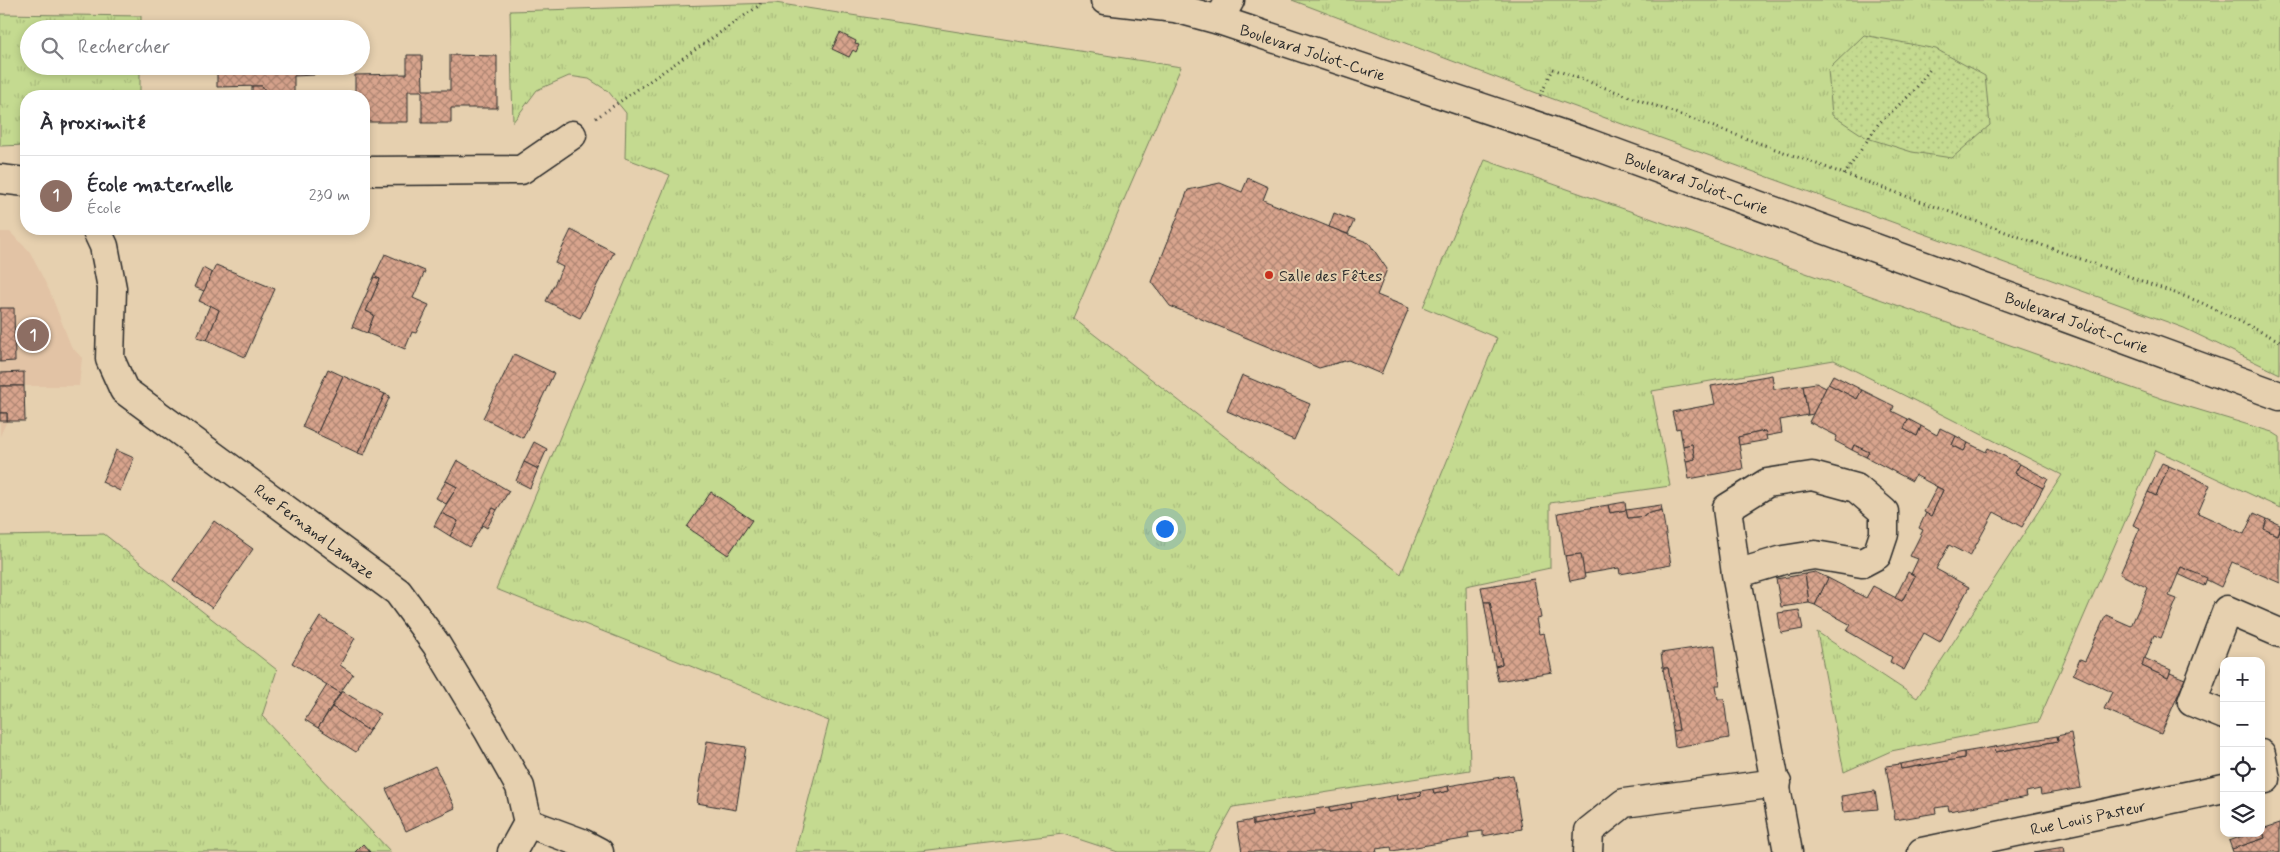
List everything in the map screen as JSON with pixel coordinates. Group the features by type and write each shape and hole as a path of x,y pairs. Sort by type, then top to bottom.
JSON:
{"street":[{"name":"Boulevard Joliot-Curie","path":"1105,0 1176,8 1224,10 1527,123 1588,143 2280,396"},
{"path":"370,172 521,170 572,135"},
{"path":"0,179 20,181"},
{"name":"Rue Fernand Lamaze","path":"99,235 104,246 112,288 110,359 124,390 398,592 436,644 488,730 520,787 528,823"},
{"path":"1736,574 1783,560 1815,555 1862,563 1877,555 1884,534 1884,512 1856,488 1812,476 1767,484 1727,508 1736,574 1777,783 1788,852"},
{"path":"2220,713 2192,702 2226,610 2280,633"},
{"path":"1588,852 1589,831 1624,803 1777,783"},
{"name":"Rue Louis Pasteur","path":"1922,852 2220,789"},
{"path":"512,852 528,823 582,843 599,852"}],"path":[{"path":"572,135 760,5 761,0"},
{"path":"1844,175 1879,123 1913,92 1931,68"},
{"path":"1527,123 1553,69 2200,302 2280,341"}],"shaded area":[{"path":"0,232 10,232 30,252 50,292 71,346 82,358 79,386 24,386 25,421 7,421 0,436"}],"green space":[{"path":"1292,0 2280,0 2280,374 2184,328 1534,92"},
{"path":"775,3 1181,67 1073,318 1401,574 1497,338 1423,307 1485,160 2166,400 2272,432 2280,437 2280,508 2156,450 2038,722 1891,751 1844,772 1817,632 1917,698 2062,475 1834,360 1652,391 1670,486 1550,503 1550,568 1466,586 1470,770 1233,807 1208,852 1118,852 1063,834 912,852 795,852 829,721 496,589 670,175 625,158 626,113 608,91 589,79 569,76 537,90 513,122 510,11"},
{"path":"0,14 141,16 141,20 20,20 20,75 140,75 140,90 20,90 20,145 0,146"},
{"path":"1864,35 1936,49 1985,76 1990,125 1952,158 1912,152 1867,138 1832,115 1828,70"},
{"path":"104,534 277,670 262,716 391,852 0,852 0,536"}],"building":[{"path":"840,33 856,41 855,44 859,45 856,52 853,50 849,57 832,49"},
{"path":"407,55 422,55 423,90 450,90 450,55 497,56 497,108 451,108 451,123 422,123 422,91 408,91 408,122 370,122 370,90 355,90 355,75 407,74"},
{"path":"217,75 314,75 294,76 294,90 265,90 262,86 217,87"},
{"path":"252,86 262,86 265,90 252,90"},
{"name":"Salle des Fêtes","path":"1248,178 1268,187 1263,200 1369,243 1387,269 1377,295 1409,308 1381,374 1348,360 1319,368 1170,306 1152,282 1188,190 1220,183 1242,192"},
{"path":"1334,213 1354,221 1348,234 1329,227"},
{"path":"571,230 614,252 580,318 546,301 563,267 555,263"},
{"path":"385,254 425,271 413,298 429,305 416,333 412,332 405,349 367,333 374,315 366,311 380,279 374,277"},
{"path":"216,265 275,289 245,357 207,340 219,310 199,301"},
{"path":"203,268 212,273 204,291 194,287"},
{"path":"374,277 380,279 366,311 374,315 367,333 352,327"},
{"path":"210,305 219,310 207,340 197,337"},
{"path":"0,308 14,308 15,361 0,362"},
{"path":"514,354 554,373 523,438 483,418"},
{"path":"328,369 343,376 317,434 302,427"},
{"path":"24,372 24,386 0,386 0,373"},
{"path":"1242,375 1310,404 1294,440 1227,411"},
{"path":"1772,375 1774,389 1803,385 1808,415 1780,420 1782,433 1766,436 1765,431 1738,437 1743,469 1689,479 1686,461 1695,459 1692,444 1683,446 1680,428 1676,429 1672,412 1715,404 1711,386"},
{"path":"1833,375 1862,390 1857,399 1828,384"},
{"path":"343,376 385,394 358,453 317,434"},
{"path":"1816,383 1826,388 1813,414 1808,415 1803,385"},
{"path":"1828,384 1857,399 1862,390 1894,406 1892,411 1908,419 1904,429 1917,436 1921,426 1937,435 1940,428 1956,436 1952,445 1964,451 1968,443 1986,452 1988,448 2020,464 2015,473 2043,488 2022,527 1994,512 1970,556 1949,545 1936,569 1969,587 1940,642 1924,633 1904,670 1890,662 1892,657 1847,631 1851,625 1815,605 1828,578 1866,598 1873,586 1902,601 1915,576 1911,574 1918,559 1910,556 1923,530 1919,528 1926,513 1931,516 1943,490 1915,475 1912,481 1866,457 1869,452 1854,445 1852,450 1835,441 1837,436 1809,422"},
{"path":"0,386 24,386 25,421 7,421 7,413 0,413"},
{"path":"385,394 390,396 364,455 358,453"},
{"path":"0,413 7,413 7,421 0,421"},
{"path":"1908,419 1921,426 1917,436 1904,429"},
{"path":"1765,431 1767,440 1739,445 1738,437"},
{"path":"1956,436 1968,443 1964,451 1952,445"},
{"path":"534,442 547,449 538,469 524,462"},
{"path":"1692,444 1695,459 1686,461 1683,446"},
{"path":"1854,445 1869,452 1866,457 1852,450"},
{"path":"116,450 134,458 120,491 102,482"},
{"path":"457,460 509,491 497,510 493,508 469,547 450,536 458,521 441,513 457,487 446,481"},
{"path":"524,462 538,469 530,488 516,481"},
{"path":"2162,463 2169,466 2156,496 2148,492"},
{"path":"2020,464 2048,479 2043,488 2015,473"},
{"path":"2169,466 2210,485 2198,513 2244,534 2254,513 2267,519 2264,529 2277,535 2280,527 2280,583 2232,562 2221,587 2181,567 2169,596 2177,599 2161,638 2154,635 2142,666 2168,678 2170,673 2185,679 2161,734 2104,709 2112,692 2073,674 2080,659 2085,661 2106,615 2131,626 2148,588 2120,574 2140,528 2133,525 2148,492 2156,496"},
{"path":"446,481 457,487 446,504 436,498"},
{"path":"1937,487 1943,490 1931,516 1924,512"},
{"path":"711,492 752,520 728,555 687,527"},
{"path":"1625,502 1626,510 1610,513 1608,505"},
{"path":"1608,505 1610,513 1626,510 1628,518 1645,516 1645,514 1662,510 1671,565 1620,574 1619,568 1584,574 1581,554 1565,556 1558,513"},
{"path":"1661,505 1662,510 1645,514 1645,516 1628,518 1626,510"},
{"path":"493,508 497,510 487,528 482,525"},
{"path":"441,513 458,521 450,536 434,526"},
{"path":"2267,519 2280,525 2277,535 2264,529"},
{"path":"214,521 253,549 212,608 173,580"},
{"path":"1581,554 1585,578 1570,581 1565,556"},
{"path":"2181,567 2207,578 2204,586 2178,574"},
{"path":"1815,572 1828,578 1815,605 1809,603 1805,574"},
{"path":"1908,572 1915,576 1902,601 1895,598"},
{"path":"1805,574 1809,603 1781,607 1776,579"},
{"path":"1534,579 1541,618 1536,619 1539,634 1544,633 1552,672 1498,681 1495,666 1502,664 1490,602 1484,602 1481,587"},
{"path":"1484,602 1490,602 1502,664 1495,666"},
{"path":"1799,610 1803,629 1781,633 1778,613"},
{"path":"320,617 355,638 340,665 353,674 340,693 292,663"},
{"path":"1715,645 1720,685 1716,685 1718,699 1724,699 1729,738 1675,747 1673,731 1679,730 1668,668 1663,668 1661,653"},
{"path":"2144,658 2171,670 2168,678 2142,666"},
{"path":"1663,668 1668,668 1679,730 1673,731"},
{"path":"327,685 340,693 318,728 305,720"},
{"path":"342,691 380,714 369,731 332,707"},
{"path":"332,707 369,731 356,752 318,728"},
{"path":"2071,733 2081,788 2041,795 2040,789 2026,792 2027,797 1949,811 1948,806 1935,808 1936,813 1895,820 1886,766 1900,764 1901,769 1964,758 1964,752 1994,747 1995,752 2058,741 2057,736"},
{"path":"2057,736 2058,741 1995,752 1994,747"},
{"path":"707,741 746,747 736,810 697,803"},
{"path":"1964,752 1964,758 1901,769 1900,764"},
{"path":"435,766 455,808 406,831 386,789"},
{"path":"1513,775 1522,829 1483,836 1483,831 1468,833 1469,838 1392,851 1391,847 1376,849 1377,852 1242,852 1237,823 1253,820 1253,825 1315,814 1314,809 1329,807 1330,812 1352,808 1351,803 1397,795 1398,800 1421,796 1420,791 1433,789 1434,794 1449,791 1448,786"},
{"path":"1448,786 1449,791 1434,794 1433,789"},
{"path":"1420,791 1421,796 1398,800 1397,795"},
{"path":"1875,791 1878,809 1843,812 1841,796"},
{"path":"1351,803 1352,808 1330,812 1329,807"},
{"path":"1314,809 1315,814 1253,825 1253,820"},
{"path":"2280,823 2280,852 2233,852 2232,849 2265,838 2265,828"},
{"path":"2240,837 2265,838 2232,849 2229,841"},
{"path":"363,844 370,852 355,852"},
{"path":"2064,847 2065,852 2034,852"}],"place":[{"name":"Salle des Fêtes","path":"1269,275"},
{"name":"École maternelle","path":"33,335"}]}
